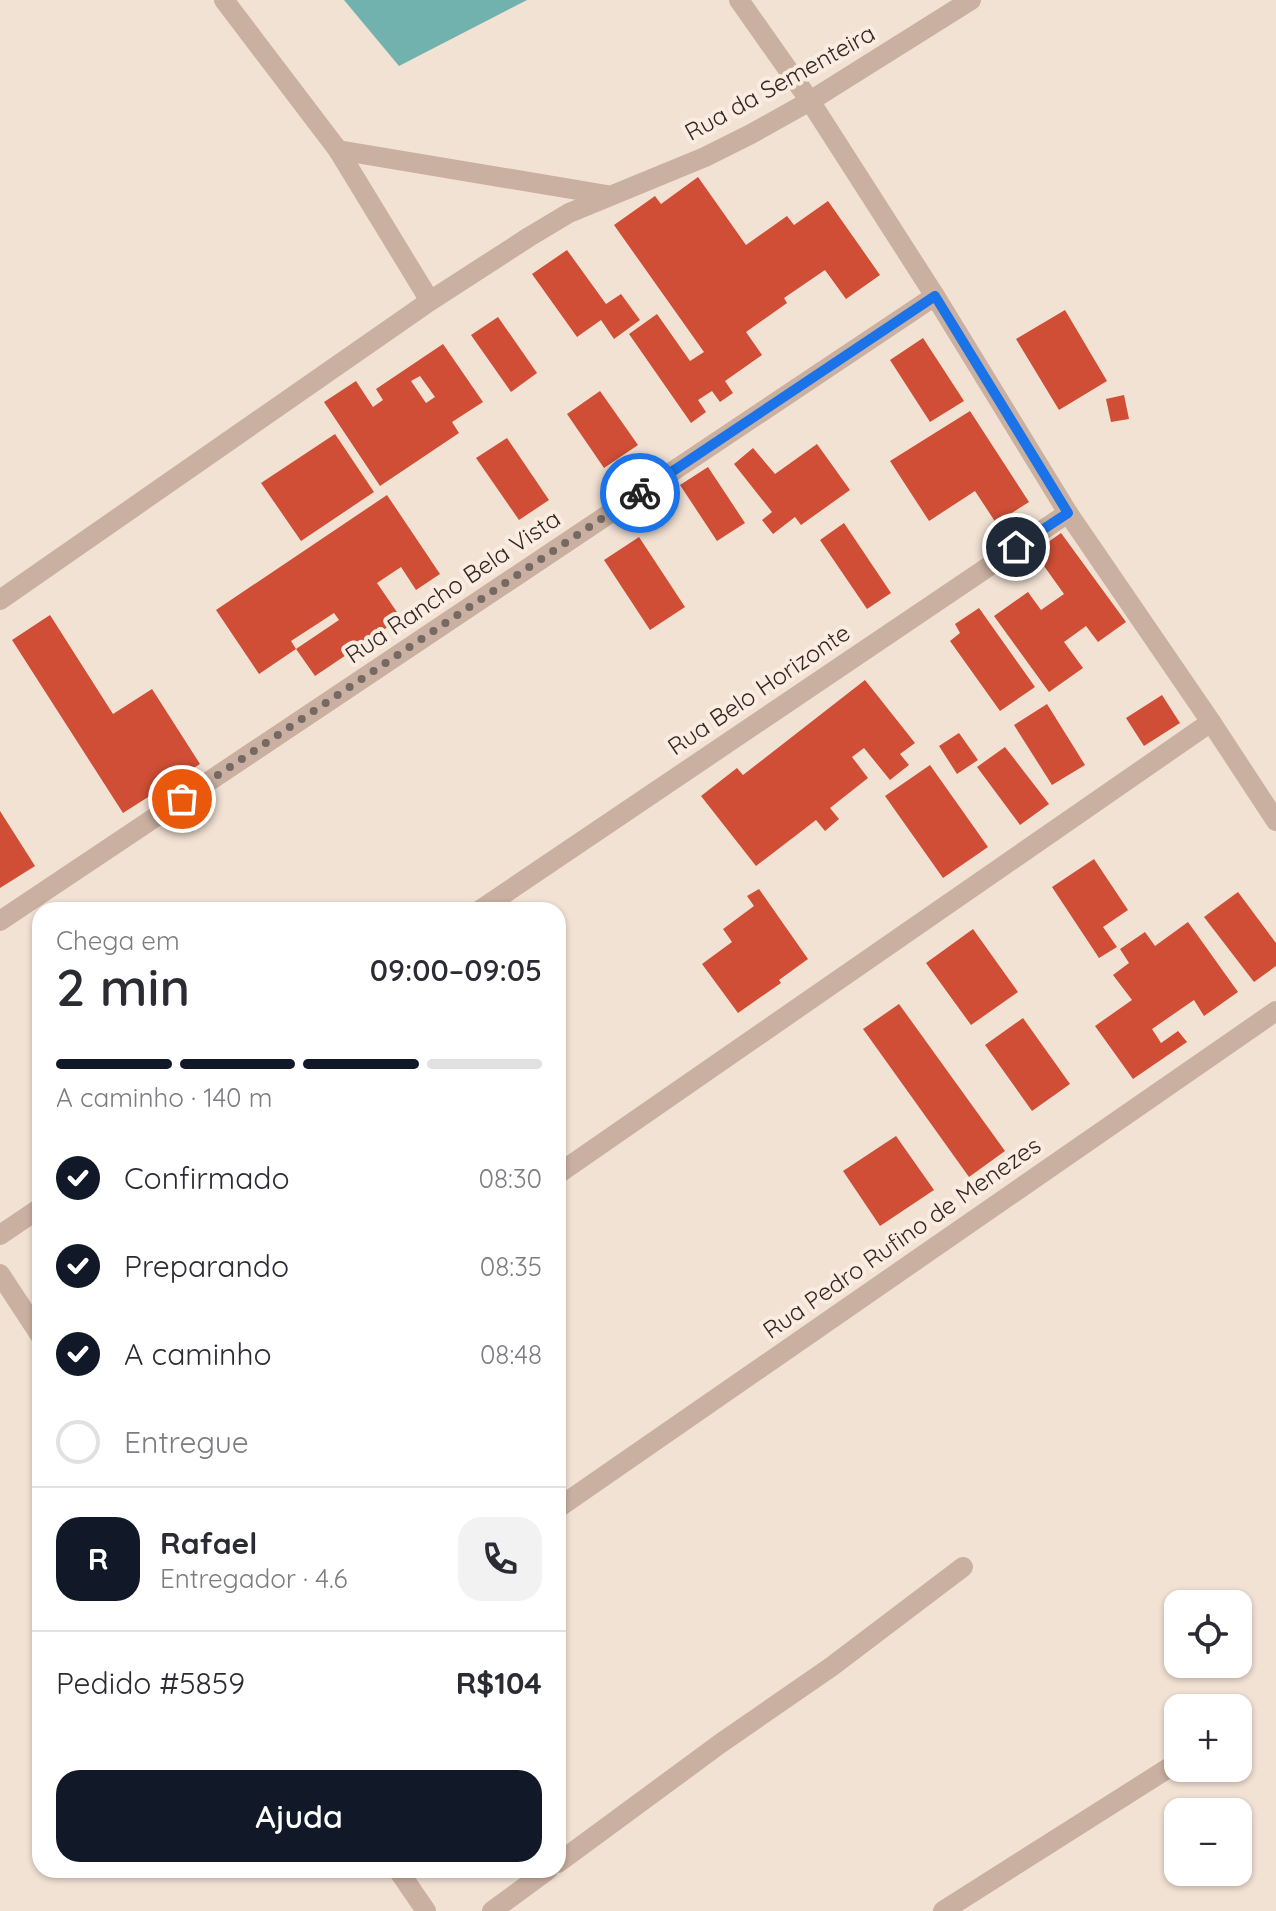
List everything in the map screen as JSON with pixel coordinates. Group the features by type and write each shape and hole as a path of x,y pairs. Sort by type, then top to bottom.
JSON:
{"street":[{"path":"224,0 338,150 430,301"},
{"path":"739,0 810,101 935,296 1068,513 1276,821"},
{"name":"Rua da Sementeira","path":"0,600 430,301 569,213 705,157 810,101 971,0"},
{"path":"338,150 607,195"},
{"name":"Rua Rancho Bela Vista","path":"0,921 935,296"},
{"name":"Rua Belo Horizonte","path":"492,902 1068,513"},
{"path":"566,1168 1211,722"},
{"name":"Rua Pedro Rufino de Menezes","path":"566,1502 1276,1011"},
{"path":"0,1235 32,1213"},
{"path":"0,1274 32,1323"},
{"path":"566,1857 831,1667 963,1567"},
{"path":"943,1911 1164,1771"},
{"path":"403,1878 426,1911"},
{"path":"492,1911 537,1878"}],"water":[{"path":"344,0 527,0 399,66"}],"building":[{"path":"698,177 746,245 787,216 794,225 828,201 880,275 846,299 825,270 784,298 787,303 746,332 762,355 725,381 733,393 720,402 712,391 698,400 706,412 691,423 629,334 657,314 690,361 704,352 614,225 655,196 661,204"},
{"path":"567,250 606,304 621,294 640,320 614,339 601,320 577,337 532,274"},
{"path":"1065,310 1107,381 1059,410 1016,339"},
{"path":"498,317 537,373 511,392 471,335"},
{"path":"923,338 964,401 930,422 890,360"},
{"path":"443,344 483,402 452,422 459,433 380,486 324,402 356,381 373,407 383,400 376,389","holes":["420,376 435,397 426,403 411,381"]},
{"path":"600,391 638,445 604,468 567,414"},
{"path":"1124,395 1129,419 1111,422 1106,399"},
{"path":"970,411 1029,502 996,523 975,491 929,521 890,461"},
{"path":"335,434 374,492 301,541 261,483"},
{"path":"507,438 549,500 519,520 476,458"},
{"path":"817,444 850,490 801,525 795,517 773,534 762,520 772,512 734,464 753,448 775,474"},
{"path":"708,467 745,523 717,541 680,485"},
{"path":"387,495 440,574 416,590 401,567 377,583 401,618 315,676 296,649 259,674 216,610","holes":["334,613 339,620 296,649 291,641"]},
{"path":"844,523 891,593 867,609 820,540"},
{"path":"1061,533 1126,622 1098,642 1086,626 1064,642 1083,668 1049,692 994,616 1028,592 1041,610 1064,594 1034,552"},
{"path":"639,537 685,607 650,630 604,560"},
{"path":"979,608 1035,687 1000,711 950,641 960,633 955,624"},
{"path":"50,615 113,714 152,689 200,764 123,813 12,640"},
{"path":"865,680 915,743 900,754 909,765 890,780 864,748 852,757 868,778 830,808 839,819 825,831 816,820 756,866 701,796 737,768 743,775"},
{"path":"1162,695 1180,723 1144,746 1126,718"},
{"path":"1047,704 1085,765 1052,785 1014,725"},
{"path":"959,733 978,760 957,774 939,746"},
{"path":"1005,747 1049,804 1020,825 977,767"},
{"path":"930,765 988,847 943,878 885,796"},
{"path":"0,811 35,866 0,888"},
{"path":"1094,859 1128,910 1103,927 1117,947 1099,958 1052,887"},
{"path":"759,889 808,959 779,980 781,983 738,1013 702,964 732,942 723,929 754,906 747,896"},
{"path":"1238,892 1276,943 1276,966 1254,982 1204,917"},
{"path":"1188,922 1238,992 1204,1016 1194,1000 1152,1029 1161,1043 1178,1031 1187,1042 1133,1079 1095,1026 1132,1000 1113,975 1129,963 1120,949 1145,932 1155,946"},
{"path":"973,929 1018,992 971,1025 926,963"},
{"path":"899,1004 1005,1151 969,1177 863,1029"},
{"path":"1023,1018 1070,1084 1032,1111 985,1045"},
{"path":"896,1136 934,1190 880,1226 843,1171"}],"way so far":[{"path":"182,799 640,493"}],"route":[{"path":"640,493 935,296 1068,513 1016,547"}]}
